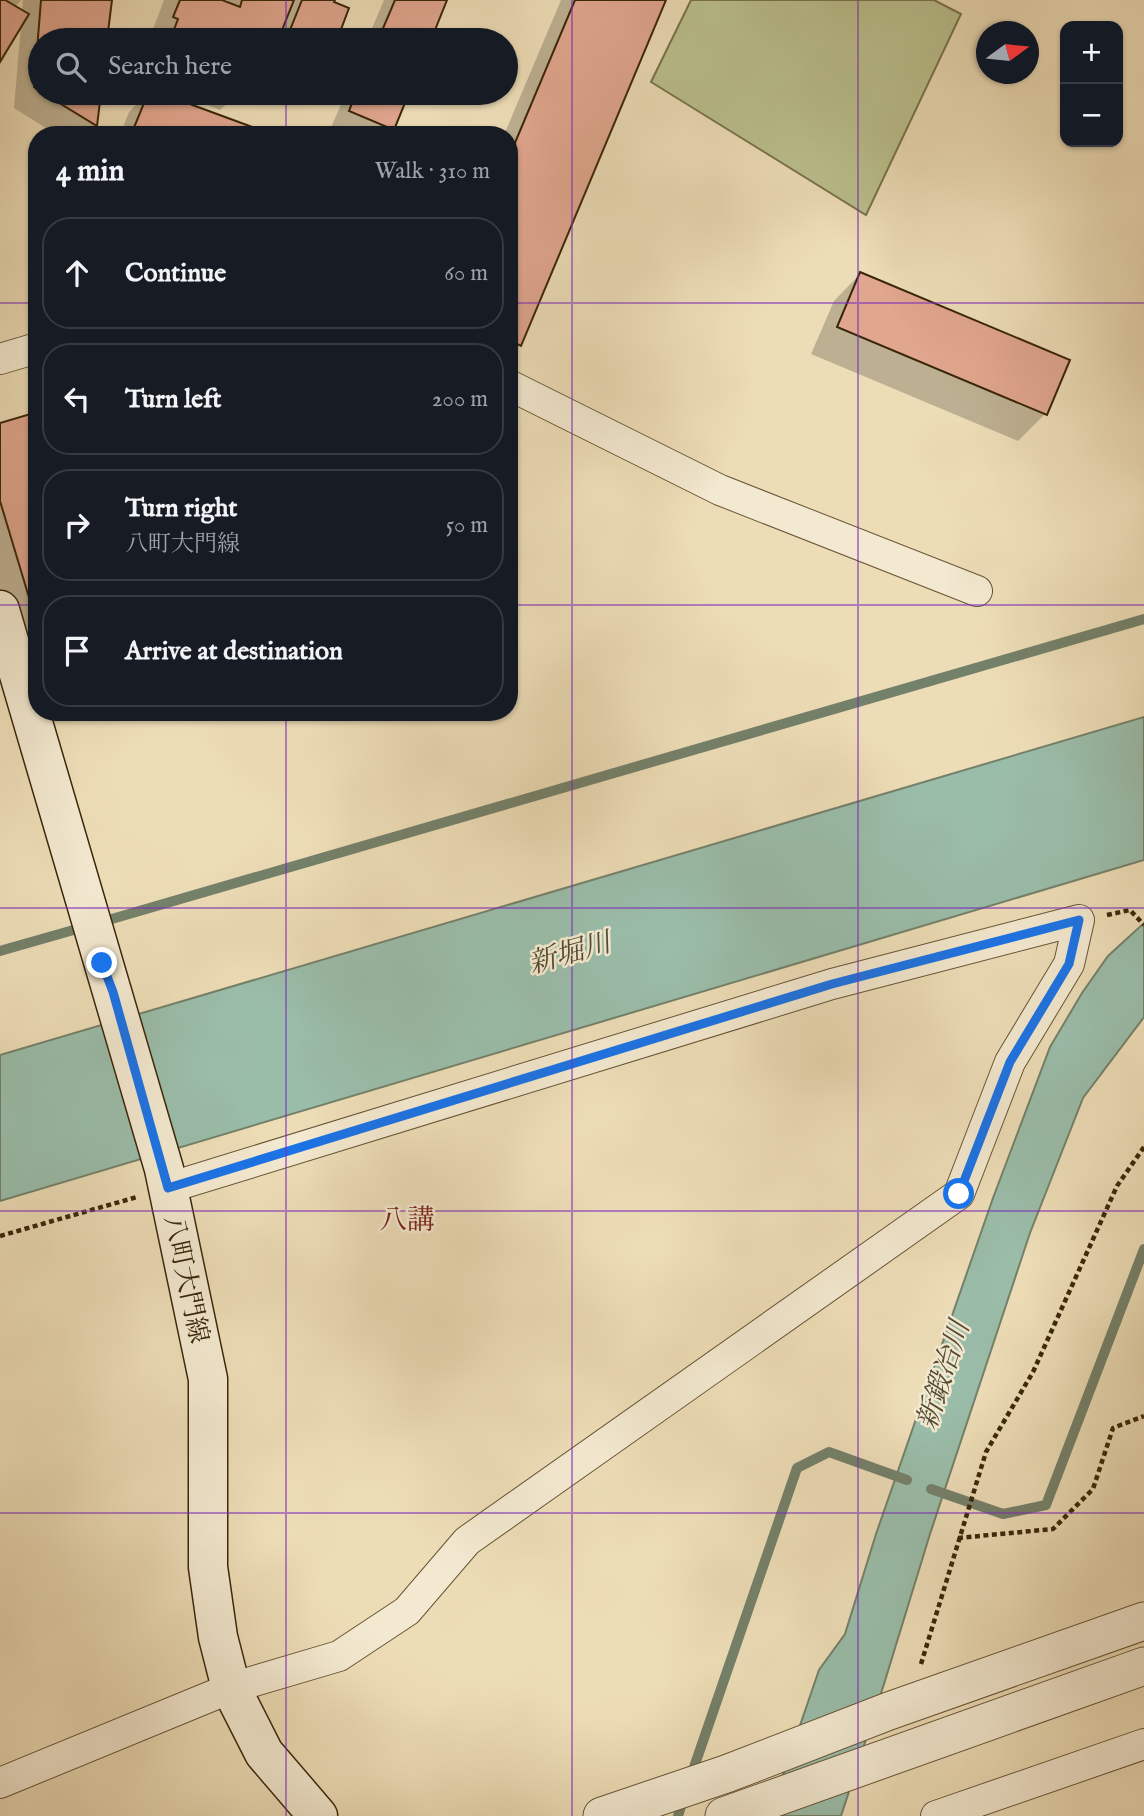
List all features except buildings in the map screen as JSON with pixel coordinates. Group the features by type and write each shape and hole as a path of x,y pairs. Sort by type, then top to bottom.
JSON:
{"main road":[{"name":"八町大門線","path":"0,610 28,705"},
{"name":"八町大門線","path":"33,721 166,1179 208,1379 208,1567 218,1637 231,1688 264,1753 318,1816"}],"street":[{"path":"0,359 28,351"},
{"path":"518,389 720,490 977,591"},
{"path":"0,1783 231,1688 339,1656 407,1611 467,1541 959,1194 1010,1062 1069,964 1079,920 832,984 166,1179"},
{"path":"602,1816 1144,1621"},
{"path":"737,1812 1144,1666"},
{"path":"936,1816 1144,1744"},
{"path":"737,1812 749,1765"}],"path":[{"path":"1079,920 1130,910 1144,925"},
{"path":"926,1699 919,1671 986,1452 1033,1372 1117,1186 1144,1147"},
{"path":"0,1236 166,1179"},
{"path":"958,1538 1054,1529 1093,1489 1113,1428 1144,1416"}],"shaded area":[{"path":"691,0 934,0 961,14 866,215 651,82"}],"water":[{"name":"新堀川","path":"1144,717 1144,860 0,1201 0,1055"},
{"name":"新鍛冶川","path":"1144,923 1144,1017 1083,1098 1030,1233 930,1534 841,1816 769,1816 819,1670 845,1634 876,1534 993,1198 1050,1047 1108,956"}],"waterway":[{"path":"98,923 1144,619"},
{"path":"0,951 84,927"},
{"path":"931,1489 1003,1514 1046,1505 1144,1249"},
{"path":"691,1776 797,1468 829,1452 907,1480"},
{"path":"678,1816 684,1797"}],"district":[{"name":"八講","path":"407,1219"}],"route":[{"path":"102,963 113,992 168,1188 832,984 1079,920 1069,964 1010,1062 959,1194"}]}
